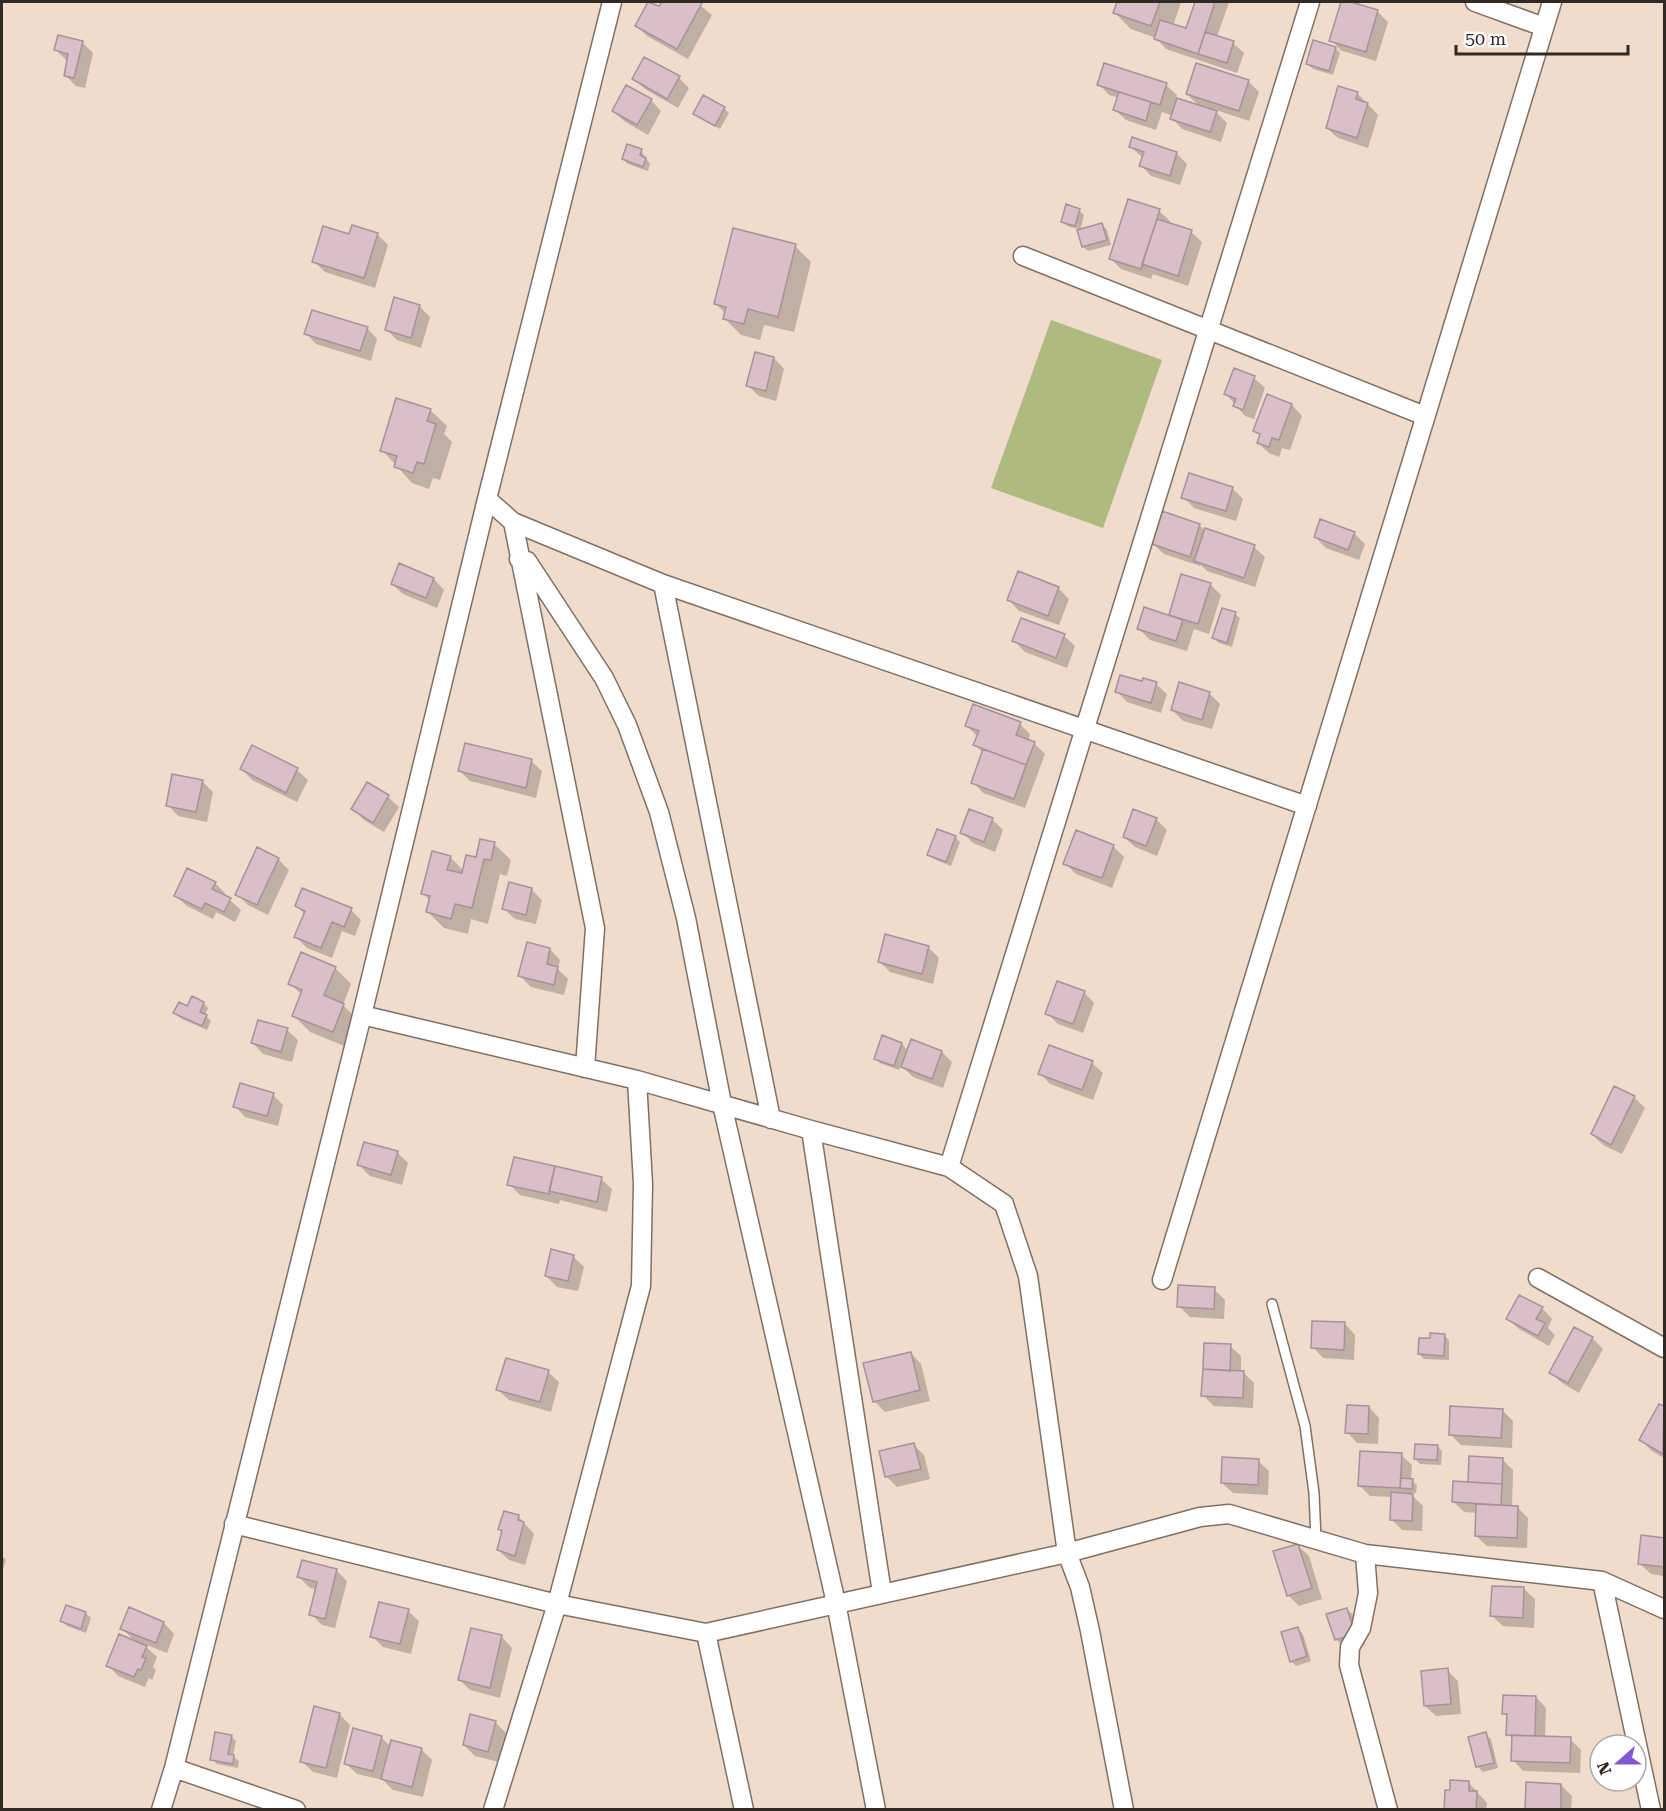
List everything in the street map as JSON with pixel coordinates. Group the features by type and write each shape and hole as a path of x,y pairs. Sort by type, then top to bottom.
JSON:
{"street":[{"path":"161,1809 174,1768 362,1015 487,499 612,2"},
{"path":"949,1167 1310,2"},
{"path":"1475,2 1544,27"},
{"path":"1162,1280 1552,2"},
{"path":"1023,256 1425,416"},
{"path":"487,499 513,522 663,584 1307,806"},
{"path":"513,522 595,928 585,1068"},
{"path":"519,559 527,561 604,678 627,725 659,812 686,918 722,1104 836,1603 876,1809"},
{"path":"663,584 771,1119"},
{"path":"362,1015 637,1080 949,1167 1004,1204 1028,1276 1067,1553 1080,1587 1124,1809"},
{"path":"493,1809 557,1604 641,1286 643,1184 637,1080"},
{"path":"811,1130 882,1593"},
{"path":"1538,1278 1665,1348"},
{"path":"234,1524 557,1604 706,1633 1067,1553 1200,1517 1229,1515 1365,1554 1602,1581 1665,1609"},
{"path":"1365,1554 1368,1593 1361,1628 1350,1647 1349,1665 1388,1809"},
{"path":"1602,1581 1651,1809"},
{"path":"706,1633 744,1809"},
{"path":"174,1768 296,1809"}],"lane":[{"path":"1272,1304 1305,1426 1314,1493 1316,1540"}],"green space":[{"path":"1051,320 1162,360 1103,528 991,488"}],"building":[{"path":"648,2 659,6 662,2 702,3 677,49 635,26"},
{"path":"1117,2 1160,2 1151,26 1113,13"},
{"path":"1195,2 1215,2 1198,54 1154,39 1160,20 1186,28"},
{"path":"1341,2 1351,2 1378,10 1366,52 1329,41"},
{"path":"1205,32 1234,41 1227,63 1198,54"},
{"path":"58,35 83,41 74,78 64,76 68,54 54,50"},
{"path":"1313,40 1336,47 1329,71 1306,64"},
{"path":"644,57 680,76 667,99 632,79"},
{"path":"1104,63 1167,83 1160,105 1097,85"},
{"path":"1196,63 1249,80 1239,111 1186,94"},
{"path":"626,85 652,99 637,125 612,111"},
{"path":"1338,86 1358,92 1356,99 1368,103 1357,138 1326,128"},
{"path":"1119,92 1151,102 1146,121 1113,110"},
{"path":"703,95 725,107 715,126 693,114"},
{"path":"1177,98 1217,111 1210,132 1170,119"},
{"path":"1132,137 1177,152 1170,176 1139,166 1144,152 1129,147"},
{"path":"627,144 642,149 640,155 646,158 643,167 622,159"},
{"path":"1128,199 1160,209 1141,269 1109,259"},
{"path":"1066,204 1080,209 1075,226 1061,222"},
{"path":"1157,219 1192,230 1178,276 1142,264"},
{"path":"1102,223 1107,240 1082,247 1077,230"},
{"path":"352,225 378,233 364,278 312,262 323,226 349,234"},
{"path":"733,228 796,244 778,317 748,309 744,324 723,319 726,307 714,304"},
{"path":"394,297 420,305 411,338 385,330"},
{"path":"312,310 368,327 360,351 304,334"},
{"path":"755,352 774,357 766,391 746,386"},
{"path":"1234,368 1255,376 1243,410 1233,406 1236,399 1224,394"},
{"path":"1267,394 1292,404 1279,440 1272,438 1269,447 1257,443 1260,434 1253,431"},
{"path":"396,398 431,409 427,421 436,424 424,464 417,462 413,473 394,467 397,456 380,451"},
{"path":"1189,473 1233,487 1226,511 1181,498"},
{"path":"1162,511 1200,524 1190,557 1152,544"},
{"path":"1320,519 1355,532 1348,550 1314,537"},
{"path":"1205,528 1255,545 1244,578 1194,561"},
{"path":"399,563 434,578 426,598 391,584"},
{"path":"1018,571 1059,587 1048,616 1007,600"},
{"path":"1181,574 1211,583 1198,624 1169,615"},
{"path":"1144,607 1183,620 1176,641 1137,629"},
{"path":"1222,608 1236,612 1227,643 1212,638"},
{"path":"1021,618 1065,634 1056,658 1012,641"},
{"path":"1120,675 1142,681 1143,678 1157,682 1151,703 1115,692"},
{"path":"1179,682 1210,692 1202,720 1171,710"},
{"path":"973,704 1021,722 1016,735 1035,742 1026,765 973,745 979,731 965,726"},
{"path":"465,743 532,759 526,788 458,771"},
{"path":"252,745 298,768 286,793 240,769"},
{"path":"983,749 1026,765 1014,799 971,783"},
{"path":"172,774 203,780 196,812 166,806"},
{"path":"367,782 389,795 373,823 351,809"},
{"path":"969,809 993,818 984,842 960,833"},
{"path":"1133,809 1157,818 1146,846 1123,837"},
{"path":"937,829 956,836 946,862 927,855"},
{"path":"1076,830 1114,845 1102,878 1063,864"},
{"path":"480,839 495,842 491,860 484,859 472,908 455,904 451,919 426,912 430,896 421,894 432,851 451,856 447,870 462,873 466,855 476,857"},
{"path":"257,847 279,858 257,905 235,895"},
{"path":"187,868 216,882 212,889 231,898 224,912 205,903 202,909 174,896"},
{"path":"509,882 532,888 526,915 502,909"},
{"path":"302,888 352,908 344,927 332,922 321,948 294,937 305,911 295,906"},
{"path":"885,934 929,946 922,974 878,962"},
{"path":"527,942 550,948 547,964 558,967 554,985 518,976"},
{"path":"301,952 336,967 324,995 344,1004 333,1032 292,1016 302,990 288,984"},
{"path":"1057,981 1085,991 1073,1024 1045,1014"},
{"path":"192,996 204,1002 200,1012 207,1015 202,1026 173,1013 179,1002 187,1006"},
{"path":"258,1020 288,1028 281,1052 251,1043"},
{"path":"882,1035 902,1043 894,1066 874,1059"},
{"path":"911,1039 942,1051 932,1079 901,1067"},
{"path":"1049,1045 1093,1061 1082,1090 1038,1074"},
{"path":"240,1083 274,1093 267,1116 233,1107"},
{"path":"1614,1086 1635,1096 1611,1145 1591,1134"},
{"path":"364,1142 398,1151 391,1175 357,1165"},
{"path":"514,1157 555,1166 549,1194 507,1185"},
{"path":"555,1166 602,1177 597,1202 549,1191"},
{"path":"551,1249 574,1255 568,1281 545,1276"},
{"path":"1178,1285 1215,1287 1214,1309 1177,1307"},
{"path":"1519,1295 1543,1307 1536,1319 1545,1323 1538,1336 1506,1319"},
{"path":"1312,1321 1345,1322 1344,1350 1311,1348"},
{"path":"1574,1327 1593,1337 1568,1383 1549,1373"},
{"path":"1430,1333 1445,1334 1444,1356 1418,1354 1419,1338 1430,1338"},
{"path":"1204,1343 1231,1344 1230,1371 1203,1369"},
{"path":"911,1352 920,1390 873,1402 863,1363"},
{"path":"506,1358 549,1370 540,1402 496,1390"},
{"path":"1203,1369 1244,1371 1243,1398 1201,1396"},
{"path":"1659,1404 1664,1406 1663,1454 1639,1440"},
{"path":"1347,1405 1369,1406 1368,1434 1345,1433"},
{"path":"1450,1406 1503,1409 1501,1438 1449,1435"},
{"path":"914,1443 921,1469 885,1477 879,1451"},
{"path":"1415,1444 1438,1445 1437,1460 1414,1459"},
{"path":"1360,1451 1402,1453 1400,1488 1358,1486"},
{"path":"1469,1456 1503,1458 1502,1484 1468,1482"},
{"path":"1222,1457 1259,1459 1258,1485 1221,1483"},
{"path":"1401,1478 1413,1479 1412,1489 1400,1488"},
{"path":"1453,1481 1502,1484 1501,1505 1452,1502"},
{"path":"1391,1492 1413,1494 1412,1521 1390,1520"},
{"path":"1476,1504 1518,1506 1517,1538 1475,1536"},
{"path":"504,1511 519,1515 518,1520 524,1522 515,1556 497,1550 502,1531 498,1529"},
{"path":"1641,1535 1664,1538 1664,1567 1638,1564"},
{"path":"1298,1544 1312,1588 1287,1596 1273,1551"},
{"path":"302,1560 337,1569 325,1619 309,1615 317,1582 297,1577"},
{"path":"1492,1586 1524,1587 1523,1618 1490,1616"},
{"path":"379,1602 409,1609 400,1644 370,1637"},
{"path":"66,1605 86,1612 81,1629 60,1621"},
{"path":"129,1607 164,1622 156,1643 120,1629"},
{"path":"1347,1608 1355,1634 1335,1640 1326,1614"},
{"path":"1298,1627 1307,1656 1290,1662 1281,1632"},
{"path":"471,1628 502,1635 490,1688 458,1680"},
{"path":"119,1634 147,1646 142,1657 146,1658 141,1670 138,1669 134,1677 106,1666"},
{"path":"1448,1668 1451,1704 1424,1706 1421,1671"},
{"path":"1503,1695 1536,1696 1535,1736 1506,1735 1507,1714 1502,1714"},
{"path":"314,1706 340,1713 326,1768 300,1762"},
{"path":"470,1714 496,1721 488,1752 463,1745"},
{"path":"353,1728 382,1736 373,1771 344,1764"},
{"path":"215,1732 232,1735 228,1754 234,1755 233,1764 210,1760"},
{"path":"1486,1732 1494,1763 1476,1767 1468,1737"},
{"path":"1512,1735 1571,1737 1570,1763 1511,1761"},
{"path":"391,1740 422,1748 412,1787 381,1779"},
{"path":"1450,1780 1469,1781 1469,1791 1477,1791 1476,1810 1444,1810 1445,1790 1450,1790"},
{"path":"1526,1782 1561,1784 1561,1810 1525,1810"}]}
